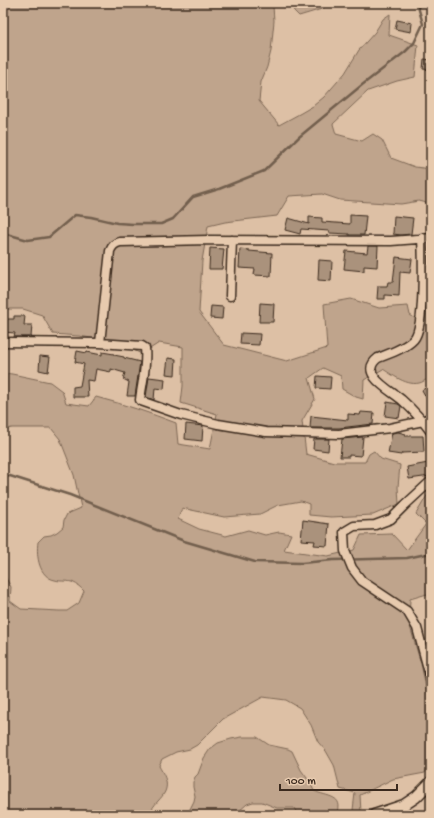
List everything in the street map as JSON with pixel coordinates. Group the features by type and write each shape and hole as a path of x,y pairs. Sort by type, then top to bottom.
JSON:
{"street":[{"path":"422,238 423,283 417,335 413,341 406,346 375,360 372,370 375,377 383,386 402,399 423,421 431,432"},
{"path":"100,343 110,251 116,243 232,240 390,241 431,238"},
{"path":"230,296 232,240"},
{"path":"3,342 100,343 142,346 145,348 145,369 140,400 143,403 181,415 218,424 266,432 339,434 390,428 431,418"},
{"path":"431,482 391,519 375,525 354,526 344,532 346,551 352,568 362,581 407,611 417,628 431,680"},
{"path":"374,815 404,805 416,797 431,782"}],"shaded area":[{"path":"3,3 273,3 274,21 271,51 261,82 259,101 279,125 313,106 324,97 345,73 359,50 375,32 383,19 390,14 389,35 418,45 415,77 397,81 368,91 333,124 336,134 362,141 373,134 382,140 391,158 415,167 431,169 431,204 419,201 401,204 340,200 322,194 289,196 277,216 225,222 208,226 202,261 199,312 224,345 287,361 327,348 324,304 351,299 379,308 408,306 410,315 425,325 431,323 431,375 425,381 419,383 408,383 383,369 364,380 363,399 356,397 342,389 341,376 323,368 309,378 315,399 302,421 306,454 334,462 365,462 369,454 374,451 381,459 400,465 398,487 399,504 373,515 331,517 309,515 309,504 301,501 278,505 260,514 224,517 182,508 178,519 199,529 226,536 248,530 265,535 279,532 291,534 284,550 328,556 354,550 361,535 392,534 407,550 426,524 416,514 431,489 431,602 427,594 410,599 409,623 421,664 427,692 431,697 430,760 425,773 393,779 360,795 362,815 355,815 353,810 355,793 340,789 334,765 326,751 318,742 311,725 300,708 286,700 263,697 223,719 197,745 190,749 176,752 162,759 159,766 166,780 166,788 165,792 149,815 3,815 3,573 11,587 10,601 21,609 67,611 79,603 84,591 72,582 57,581 50,578 45,575 40,565 38,559 38,542 44,536 51,535 63,527 67,514 81,508 74,475 60,439 51,428 12,428 3,430 3,373 50,382 62,391 66,403 89,406 96,397 176,423 178,444 210,449 217,414 181,403 183,386 183,347 159,343 142,354 115,342 79,336 53,334 42,315 23,309 3,309"},
{"path":"291,3 330,3 322,9 299,16 294,11"},
{"path":"242,737 257,737 269,745 292,751 301,770 310,782 314,791 337,800 339,808 337,815 298,815 294,808 277,808 262,802 253,802 247,804 238,812 226,815 187,815 195,796 193,782 198,774 204,758 210,749 218,743"}],"building":[{"path":"397,20 412,23 411,32 395,29"},
{"path":"424,59 431,60 431,70 423,69"},
{"path":"350,215 366,216 364,235 349,235 329,233 329,231 301,229 300,234 285,230 288,218 309,224 309,217 322,218 322,222 350,224"},
{"path":"394,216 413,218 411,234 393,234"},
{"path":"368,246 378,246 377,267 364,266 364,271 344,269 346,251 367,253"},
{"path":"210,248 224,249 222,269 209,269"},
{"path":"240,249 272,253 271,276 254,275 255,269 239,268"},
{"path":"396,257 412,259 410,273 400,272 399,296 385,295 385,299 377,299 378,286 387,286 388,282 393,282"},
{"path":"319,260 332,261 331,281 318,280"},
{"path":"428,287 431,287 431,309 427,308"},
{"path":"260,303 274,304 273,322 259,322"},
{"path":"211,306 223,307 222,319 210,318"},
{"path":"14,316 25,316 24,325 32,325 31,337 14,337 15,333 3,332 3,319 14,319"},
{"path":"241,333 260,334 259,345 240,344"},
{"path":"77,351 102,355 102,352 114,354 140,362 135,396 127,396 129,382 123,379 125,373 111,369 111,372 96,369 94,381 87,380 88,397 73,397 73,387 80,386 84,364 75,362"},
{"path":"40,356 50,357 48,372 39,370"},
{"path":"168,358 176,359 175,375 166,374"},
{"path":"317,376 331,377 330,389 316,388"},
{"path":"149,377 165,379 164,389 155,388 154,400 146,397"},
{"path":"431,385 431,406 422,390"},
{"path":"387,402 401,406 399,418 385,416"},
{"path":"361,412 374,413 373,424 339,428 310,428 311,416 348,420 348,414 360,415"},
{"path":"186,424 203,426 202,441 185,439"},
{"path":"398,432 406,434 405,436 423,436 424,452 402,453 401,455 388,453 392,433"},
{"path":"363,437 361,456 349,455 349,457 340,457 342,439"},
{"path":"314,439 329,439 328,451 313,449"},
{"path":"428,463 430,476 409,479 407,467"},
{"path":"303,520 329,524 327,546 314,545 315,541 301,540"}],"waterway":[{"path":"3,233 28,240 49,237 75,215 117,223 161,224 173,219 193,197 219,189 264,171 299,137 405,52 414,43 423,24 417,3"},
{"path":"3,477 10,476 70,495 184,541 255,562 302,563 333,560 407,558 431,553"}]}
